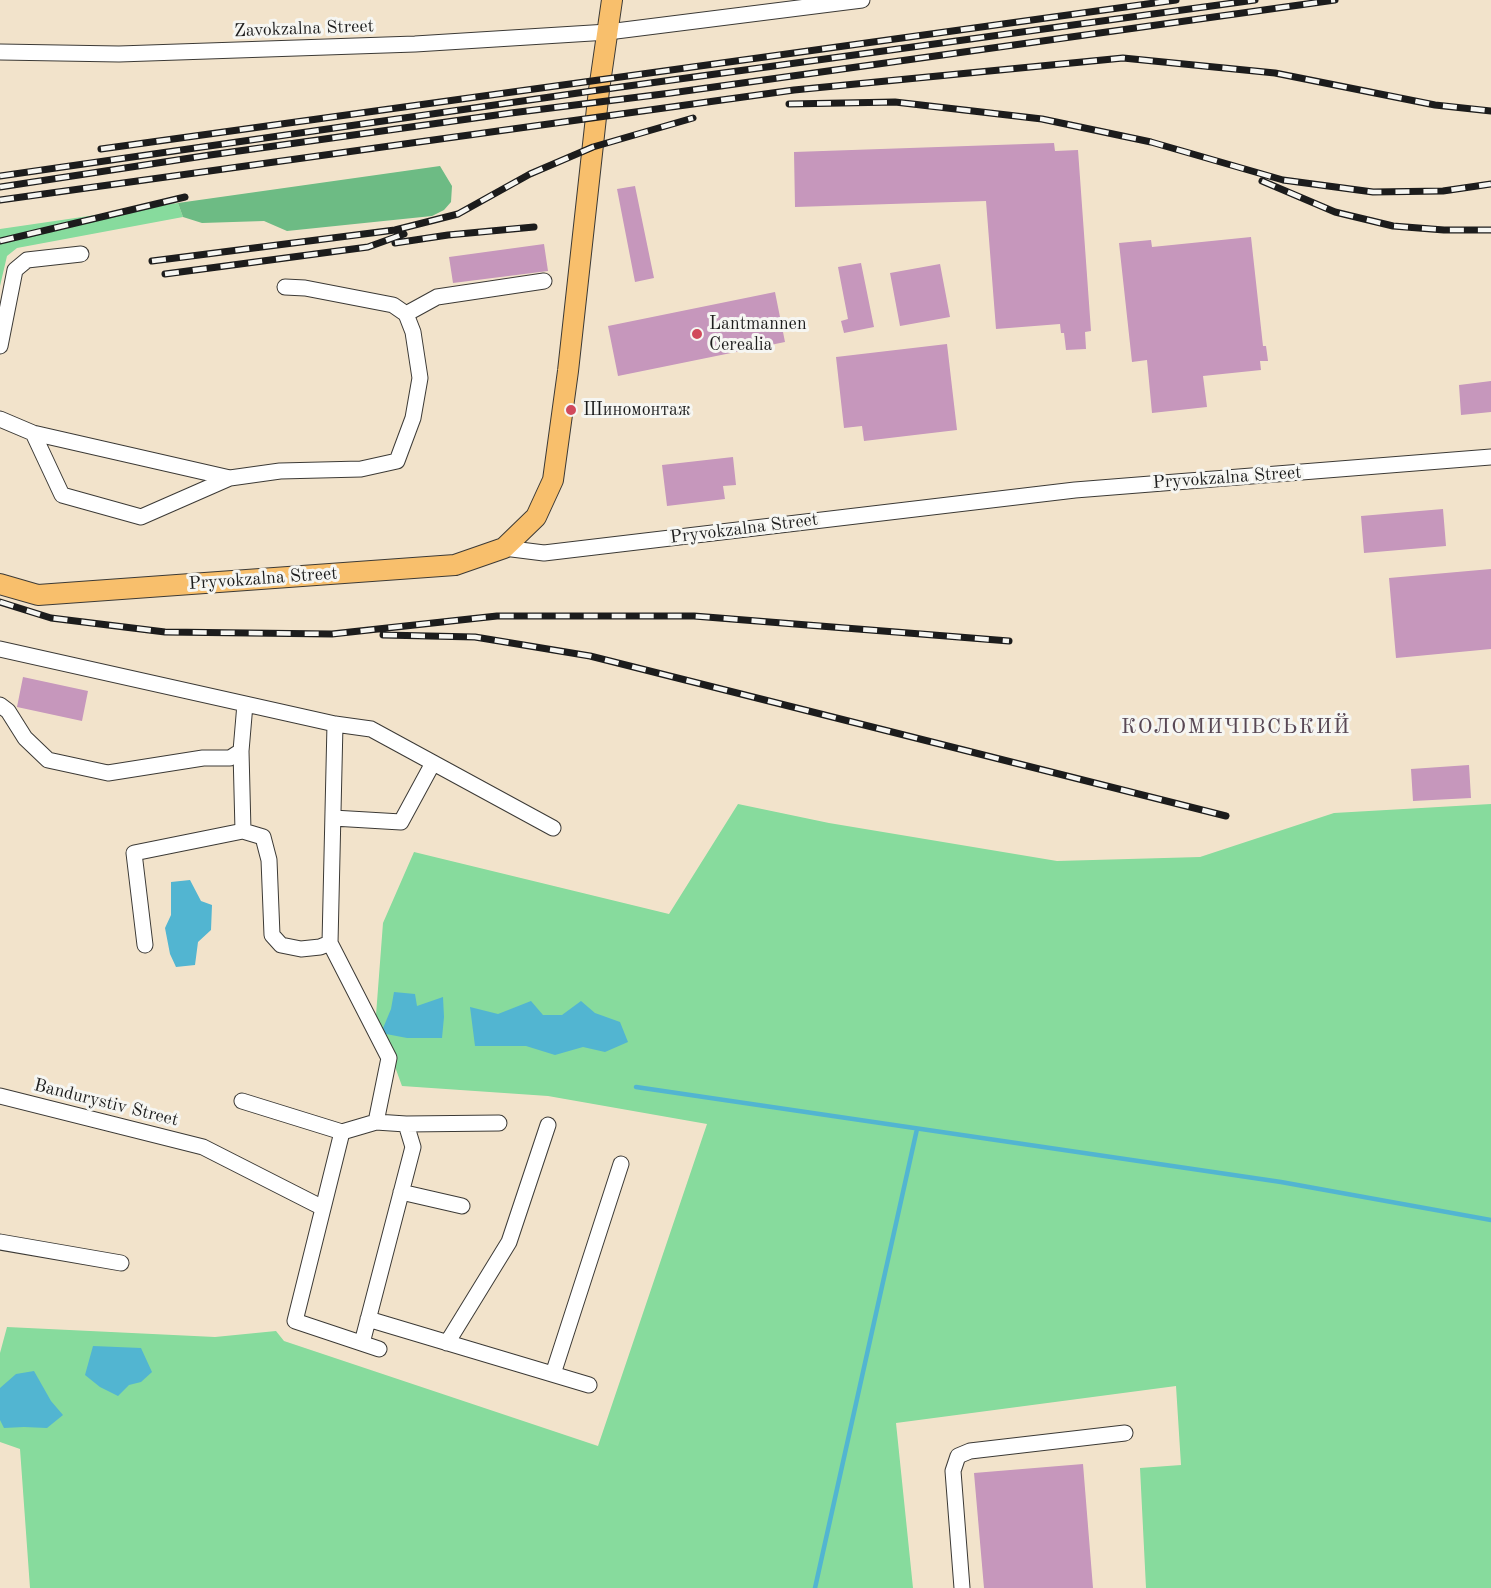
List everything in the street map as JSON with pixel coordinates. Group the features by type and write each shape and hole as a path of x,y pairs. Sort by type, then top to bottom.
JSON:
{"main road":[{"path":"504,548 536,517 553,480 568,371 599,90 612,0"},
{"name":"Pryvokzalna Street","path":"0,584 38,595 455,565 504,548"}],"street":[{"name":"Zavokzalna Street","path":"0,52 118,54 415,44 608,32 763,6 862,0"},
{"path":"0,346 15,270 27,260 81,254"},
{"path":"406,314 437,297 544,281"},
{"path":"33,433 62,495 141,517 230,478 280,471 361,468 397,461 413,418 420,378 413,332 406,314 393,304 305,288 285,287"},
{"path":"0,419 33,433 230,478"},
{"name":"Pryvokzalna Street","path":"504,548 544,553 1075,490 1491,458"},
{"path":"0,649 335,724 371,729 553,828"},
{"path":"243,831 241,751 245,704"},
{"path":"0,705 8,711 25,738 48,760 108,773 204,758 230,758 241,751"},
{"path":"335,724 330,943 389,1058 376,1122"},
{"path":"333,818 401,822 433,763"},
{"path":"145,945 134,853 243,831 263,837 269,860 272,935 281,945 301,949 320,947 330,943"},
{"name":"Bandurystiv Street","path":"0,1096 203,1147 323,1208"},
{"path":"242,1101 342,1132 376,1122 499,1123"},
{"path":"362,1343 413,1147 406,1124"},
{"path":"447,1343 510,1242 548,1125"},
{"path":"342,1132 295,1321 379,1349"},
{"path":"554,1374 621,1164"},
{"path":"401,1192 462,1206"},
{"path":"0,1242 121,1263"},
{"path":"368,1319 589,1384"},
{"path":"962,1588 953,1471 958,1456 970,1451 1125,1433"}],"green space":[{"path":"440,166 452,186 451,202 444,210 432,216 287,231 264,221 202,223 183,217 178,203"},
{"path":"178,203 183,217 17,248 7,256 0,286 0,229"},
{"path":"738,804 829,823 1057,861 1200,857 1334,813 1491,804 1491,1588 1146,1588 1140,1468 1181,1465 1176,1386 896,1423 913,1588 30,1588 20,1449 0,1442 0,1353 7,1327 215,1337 276,1331 284,1341 598,1446 707,1124 548,1096 402,1086 376,1015 383,923 414,852 669,914"}],"water":[{"path":"190,880 201,901 212,905 211,930 198,942 195,965 176,967 170,954 165,928 171,915 171,882"},
{"path":"394,992 415,994 417,1006 443,997 442,1038 407,1038 381,1033 391,1009"},
{"path":"531,1001 543,1015 562,1015 581,1001 595,1013 620,1022 628,1042 605,1052 583,1047 555,1055 526,1046 475,1046 470,1007 498,1014"},
{"path":"93,1346 141,1348 152,1372 141,1382 129,1385 118,1396 100,1387 85,1375"},
{"path":"34,1371 51,1401 63,1415 47,1428 4,1428 0,1420 0,1388 16,1374"}],"building":[{"path":"1054,143 1055,151 1078,150 1091,331 1085,332 1086,349 1066,350 1064,333 1061,333 1060,324 996,329 986,201 795,207 794,152"},
{"path":"635,186 654,278 635,282 617,189"},
{"path":"1251,237 1263,346 1266,346 1268,361 1260,361 1261,370 1203,376 1207,407 1152,413 1147,360 1132,362 1119,243 1151,240 1152,247"},
{"path":"544,244 548,271 453,283 449,257"},
{"path":"861,263 874,327 844,333 841,321 848,319 838,267"},
{"path":"940,264 950,317 900,326 890,273"},
{"name":"Lantmannen Cerealia","path":"775,292 785,342 618,376 608,326"},
{"path":"947,344 957,430 864,441 862,426 844,428 836,357"},
{"path":"1491,381 1491,412 1461,415 1459,385"},
{"path":"733,457 736,485 723,486 725,499 667,506 662,465"},
{"path":"1443,509 1446,546 1364,553 1361,516"},
{"path":"1491,569 1491,649 1396,658 1389,578"},
{"path":"23,677 88,691 82,721 17,707"},
{"path":"1469,765 1471,798 1413,801 1411,769"},
{"path":"1083,1464 1093,1588 984,1588 974,1473"}],"waterway":[{"path":"636,1087 1281,1182 1491,1220"},
{"path":"815,1588 917,1129"}],"railway":[{"path":"101,149 1176,0"},
{"path":"0,176 599,90 1255,0"},
{"path":"0,187 210,155 1335,0"},
{"path":"0,200 794,90 1123,58 1275,73 1435,105 1491,111"},
{"path":"789,104 895,102 1042,119 1151,142 1283,180 1373,192 1443,191 1491,184"},
{"path":"152,261 395,230 458,214 530,174 593,147 693,118"},
{"path":"1262,181 1335,212 1393,226 1444,230 1491,230"},
{"path":"0,241 185,197"},
{"path":"395,243 448,235 534,227"},
{"path":"165,274 368,247 404,234"},
{"path":"0,602 51,618 165,632 332,634 497,616 694,616 1009,641"},
{"path":"383,635 475,637 590,656 1226,816"}],"place":[{"name":"Lantmannen Cerealia","path":"697,334"},
{"name":"Шиномонтаж","path":"571,410"}],"district":[{"name":"КОЛОМИЧІВСЬКИЙ","path":"1236,727"}]}
